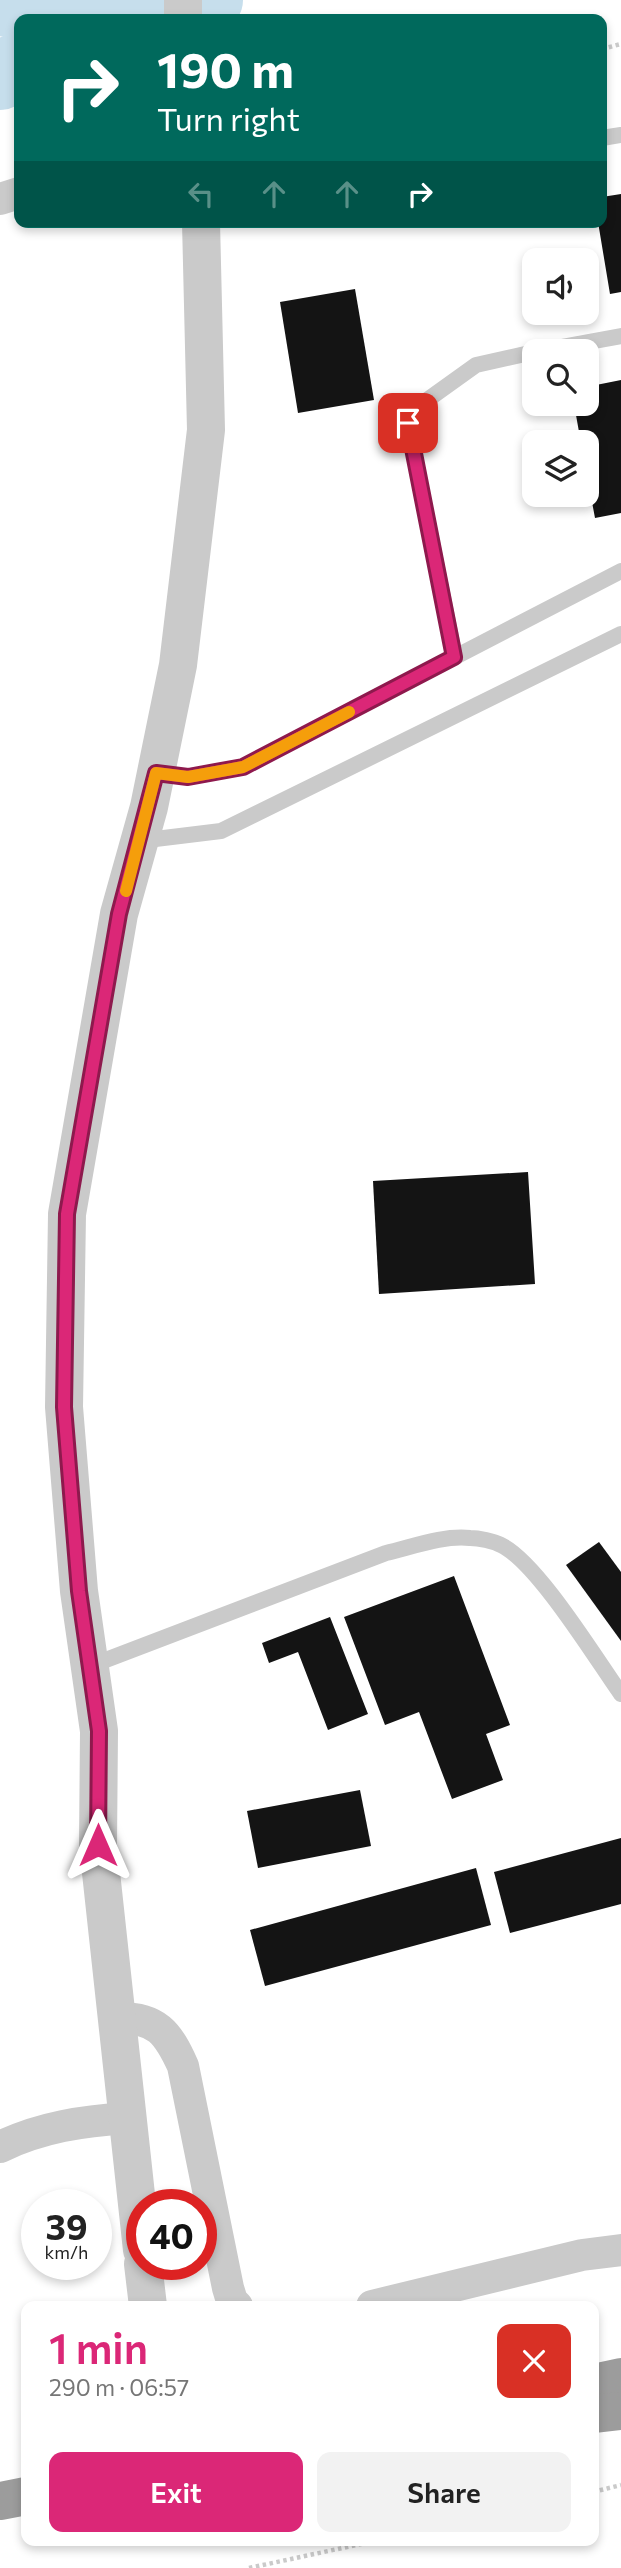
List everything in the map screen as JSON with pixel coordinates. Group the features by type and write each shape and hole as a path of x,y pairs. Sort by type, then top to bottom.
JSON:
{"highway":[{"path":"599,2382 621,2377"},
{"path":"599,2413 621,2411"},
{"path":"0,2501 21,2497"}],"street":[{"path":"136,2189 98,1845 99,1731 79,1591 64,1407 67,1214 119,914 156,773 178,665 206,430 201,228"},
{"path":"117,2018 132,2018 160,2030 171,2040 183,2066 232,2301"},
{"path":"0,2147 23,2136 83,2121 128,2118"},
{"path":"393,2301 582,2255 621,2250"},
{"path":"145,2280 147,2301"}],"lane":[{"path":"599,340 621,336"},
{"path":"454,657 408,423 416,408 476,365 522,355"},
{"path":"156,773 188,777 243,767 621,571"},
{"path":"139,841 221,831 621,634"},
{"path":"90,1666 386,1553 469,1537 500,1544 517,1556 537,1577 621,1694"}],"path":[{"path":"599,2490 621,2485"},
{"path":"249,2568 352,2546"}],"building":[{"path":"621,194 621,292 610,294 599,228 607,228 607,196"},
{"path":"355,289 374,400 298,413 280,302"},
{"path":"621,380 621,513 595,518 593,507 599,507 599,430 579,430 576,416 599,416 599,384"},
{"path":"528,1172 535,1284 379,1294 373,1181"},
{"path":"599,1542 621,1572 621,1641 566,1565"},
{"path":"454,1576 510,1725 486,1734 503,1780 452,1799 419,1712 385,1725 344,1617"},
{"path":"330,1617 368,1714 328,1730 298,1652 269,1663 262,1643"},
{"path":"360,1790 371,1846 258,1868 247,1811"},
{"path":"621,1838 621,1904 510,1933 494,1872"},
{"path":"476,1868 491,1925 265,1986 250,1930"}],"waterway":[{"path":"0,2 125,14 153,6 209,0"},
{"path":"0,76 14,69"}],"slow traffic":[{"path":"126,891 156,773 188,777 243,767 349,712"}],"route":[{"path":"98,1845 99,1731 79,1591 64,1407 67,1214 119,914 156,773 188,777 243,767 454,657 408,423"}]}
